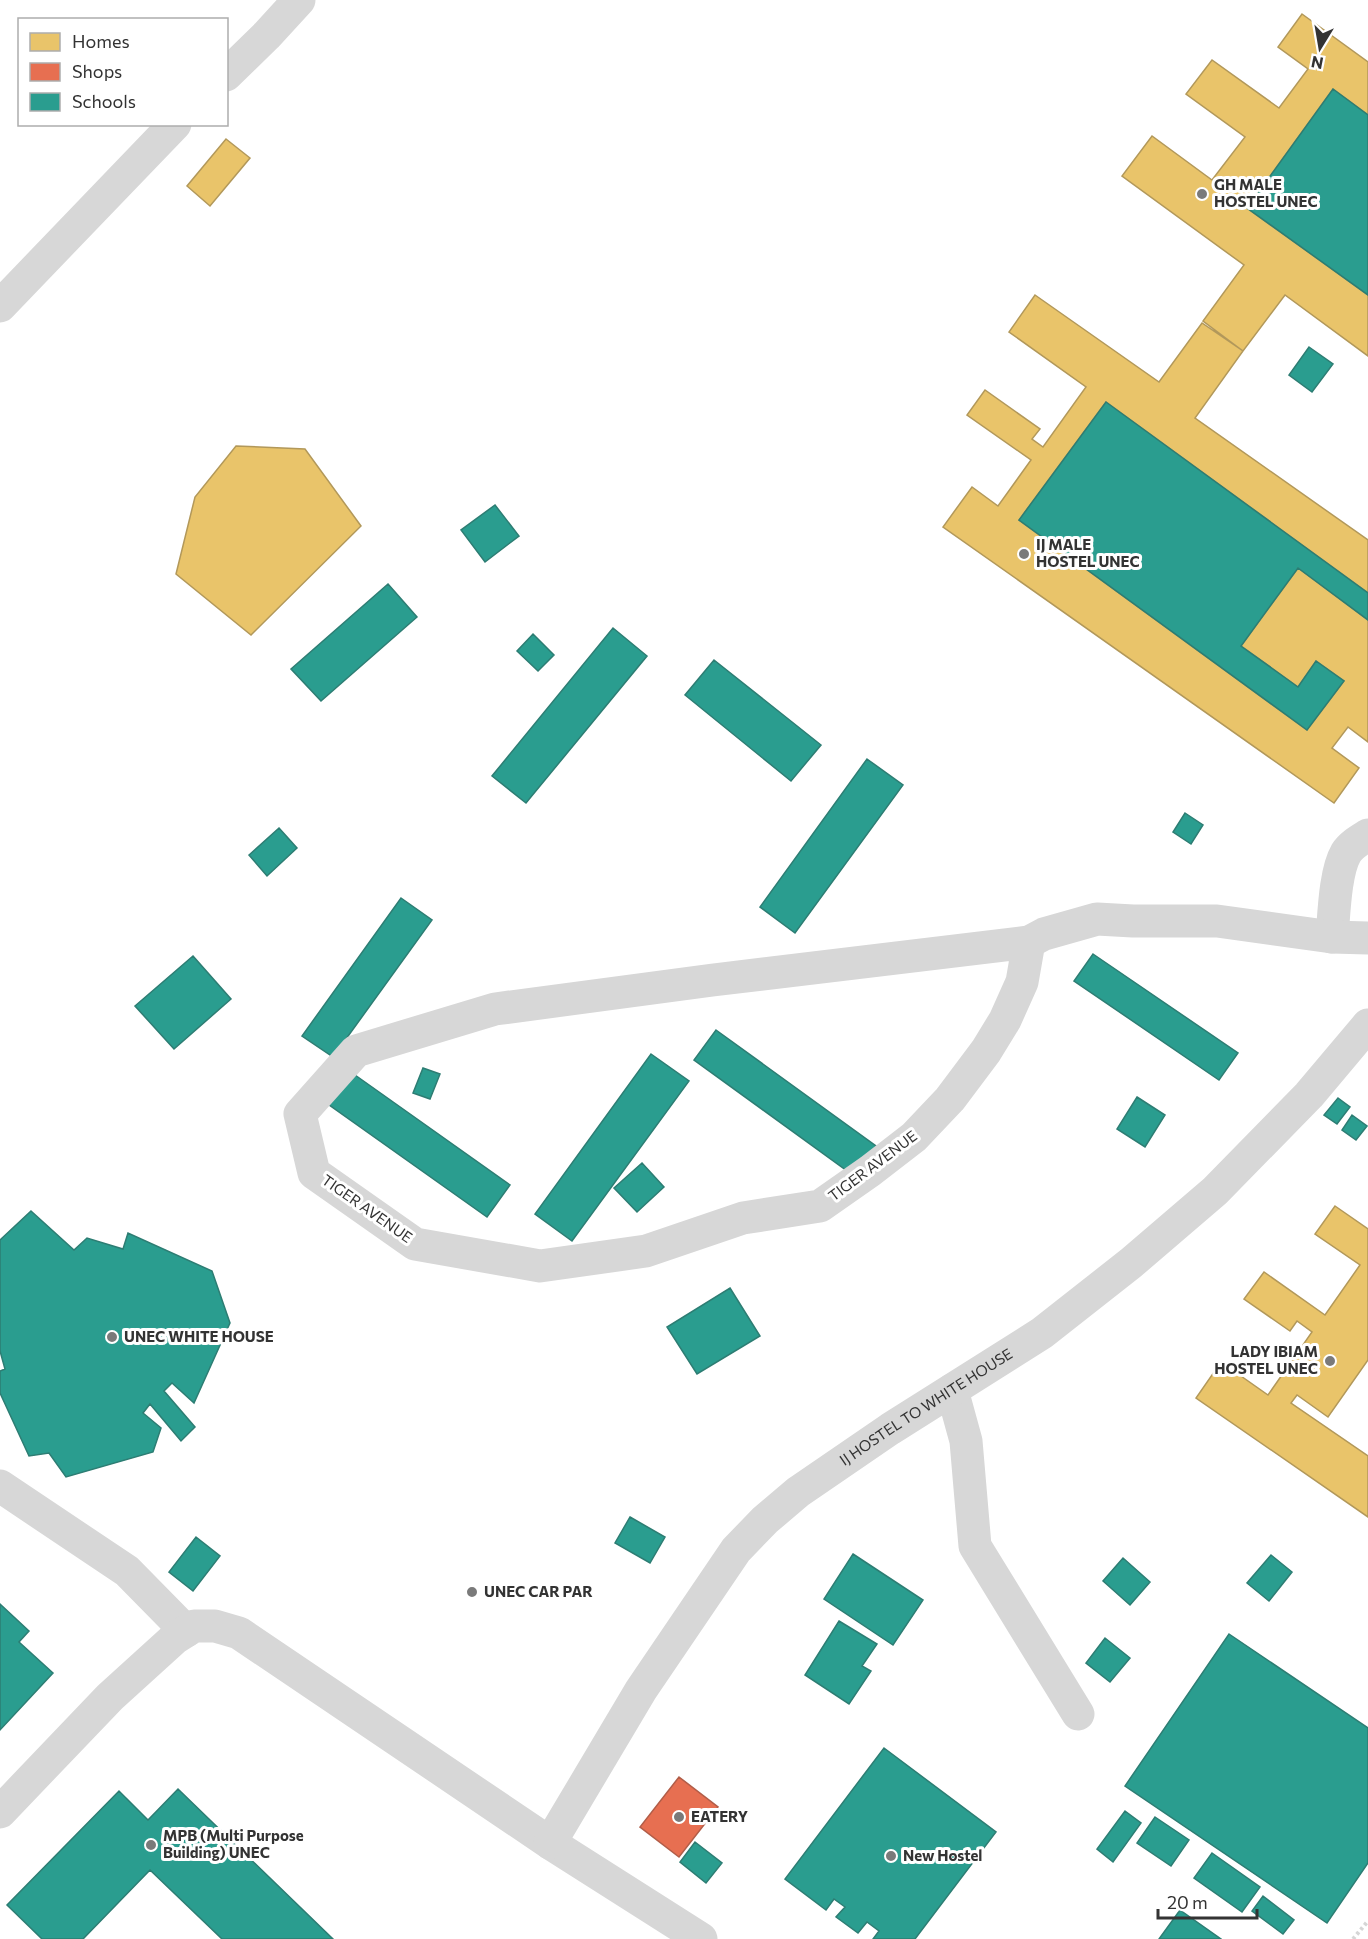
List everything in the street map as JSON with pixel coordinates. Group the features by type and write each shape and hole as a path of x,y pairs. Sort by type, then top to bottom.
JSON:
{"street":[{"path":"228,73 299,0"},
{"path":"0,306 173,126"},
{"path":"1332,937 1337,883 1346,853 1368,835"},
{"name":"TIGER AVENUE","path":"1029,942 1022,982 1005,1020 986,1051 950,1099 914,1137 820,1206 743,1218 646,1251 540,1266 416,1244 314,1173 300,1114 356,1051 495,1009 1029,942 1044,934 1097,919 1217,921 1332,937 1368,938"},
{"name":"IJ HOSTEL TO WHITE HOUSE","path":"550,1843 641,1690 736,1550 765,1520 798,1492 890,1429 1042,1333 1131,1263 1215,1191 1309,1095 1368,1025"},
{"path":"952,1390 966,1441 975,1546 1078,1714"},
{"path":"0,1486 127,1571 186,1631"},
{"path":"0,1812 110,1697 186,1631 194,1626 215,1626 239,1633 550,1843 701,1939"}],"path":[{"path":"1353,1939 1368,1921"}],"building: Homes":[{"name":"GH MALE HOSTEL UNEC","path":"1302,14 1368,62 1368,115 1333,89 1247,208 1368,295 1368,356 1285,295 1243,351 1203,321 1244,265 1122,176 1152,136 1212,180 1245,137 1186,94 1212,60 1279,108 1308,69 1278,47"},
{"path":"226,139 250,158 210,206 187,186"},
{"name":"IJ MALE HOSTEL UNEC","path":"1035,295 1159,382 1202,323 1243,351 1195,418 1368,540 1368,593 1106,402 1019,520 1307,730 1344,681 1316,661 1298,687 1241,646 1298,568 1368,620 1368,742 1348,727 1332,748 1359,768 1334,803 943,527 972,487 998,506 1031,460 967,415 985,390 1040,429 1032,439 1043,447 1086,387 1009,332"},
{"path":"236,446 305,449 361,526 251,635 176,574 195,497"},
{"name":"LADY IBIAM HOSTEL UNEC","path":"1335,1206 1368,1229 1368,1360 1328,1417 1297,1395 1291,1403 1368,1456 1368,1517 1196,1398 1221,1362 1268,1395 1312,1332 1297,1321 1290,1331 1244,1299 1264,1272 1325,1315 1360,1265 1315,1234"}],"building: Shops":[{"name":"EATERY","path":"679,1777 718,1807 679,1857 640,1827"}],"building: Schools":[{"path":"1333,89 1368,115 1368,295 1247,208"},
{"path":"1309,347 1333,364 1312,392 1289,375"},
{"path":"1106,402 1368,593 1368,620 1298,568 1241,646 1298,687 1316,661 1344,681 1307,730 1019,520"},
{"path":"495,505 519,536 485,562 461,530"},
{"path":"388,584 417,617 321,701 291,669"},
{"path":"613,628 647,656 526,803 492,776"},
{"path":"533,634 554,655 538,671 517,651"},
{"path":"714,660 821,745 791,781 685,695"},
{"path":"867,759 903,785 795,933 760,907"},
{"path":"1185,813 1203,825 1191,844 1173,832"},
{"path":"279,828 297,848 267,876 249,855"},
{"path":"401,898 432,920 333,1057 302,1036"},
{"path":"1093,954 1238,1053 1219,1080 1074,981"},
{"path":"193,956 231,999 174,1049 135,1006"},
{"path":"716,1030 876,1146 854,1176 694,1060"},
{"path":"651,1054 689,1081 572,1241 535,1214"},
{"path":"423,1068 440,1074 430,1099 413,1093"},
{"path":"348,1070 510,1185 487,1217 325,1102"},
{"path":"1137,1097 1165,1115 1145,1147 1117,1129"},
{"path":"1338,1098 1350,1107 1337,1124 1324,1115"},
{"path":"1352,1115 1367,1126 1356,1140 1342,1130"},
{"path":"642,1163 664,1187 637,1212 614,1188"},
{"name":"UNEC WHITE HOUSE","path":"31,1211 74,1250 87,1238 123,1249 128,1233 212,1271 230,1323 194,1403 172,1383 164,1391 195,1427 181,1441 150,1404 143,1413 161,1428 153,1452 66,1477 49,1453 29,1456 0,1393 0,1371 5,1369 0,1351 0,1240"},
{"path":"730,1288 760,1336 697,1374 667,1327"},
{"path":"630,1517 665,1537 650,1563 615,1543"},
{"path":"196,1537 220,1556 193,1591 169,1572"},
{"path":"853,1554 923,1600 893,1645 824,1599"},
{"path":"1271,1555 1292,1572 1269,1601 1247,1583"},
{"path":"1123,1558 1150,1582 1130,1605 1103,1581"},
{"path":"0,1604 29,1631 19,1642 53,1673 0,1730"},
{"path":"839,1621 877,1644 862,1666 871,1671 849,1704 805,1675"},
{"path":"1229,1634 1368,1728 1368,1863 1327,1923 1125,1786"},
{"path":"1105,1638 1130,1658 1110,1682 1086,1663"},
{"name":"New Hostel","path":"884,1748 996,1832 915,1939 873,1939 879,1931 867,1922 858,1933 836,1917 845,1907 834,1899 826,1910 785,1879"},
{"name":"MPB (Multi Purpose Building) UNEC","path":"178,1789 333,1939 222,1939 150,1870 83,1939 42,1939 7,1905 119,1791 148,1820"},
{"path":"1125,1811 1141,1823 1113,1862 1097,1849"},
{"path":"1155,1817 1189,1840 1171,1866 1137,1843"},
{"path":"695,1842 722,1863 706,1883 680,1862"},
{"path":"1212,1853 1260,1887 1242,1912 1194,1878"},
{"path":"1263,1896 1294,1920 1283,1934 1252,1911"},
{"path":"1180,1910 1221,1939 1159,1939"}],"place":[{"name":"GH MALE HOSTEL UNEC","path":"1202,194"},
{"name":"IJ MALE HOSTEL UNEC","path":"1024,554"},
{"name":"UNEC WHITE HOUSE","path":"112,1337"},
{"name":"LADY IBIAM HOSTEL UNEC","path":"1330,1361"},
{"name":"UNEC CAR PAR","path":"472,1592"},
{"name":"EATERY","path":"679,1817"},
{"name":"MPB (Multi Purpose Building) UNEC","path":"151,1845"},
{"name":"New Hostel","path":"891,1856"}]}
